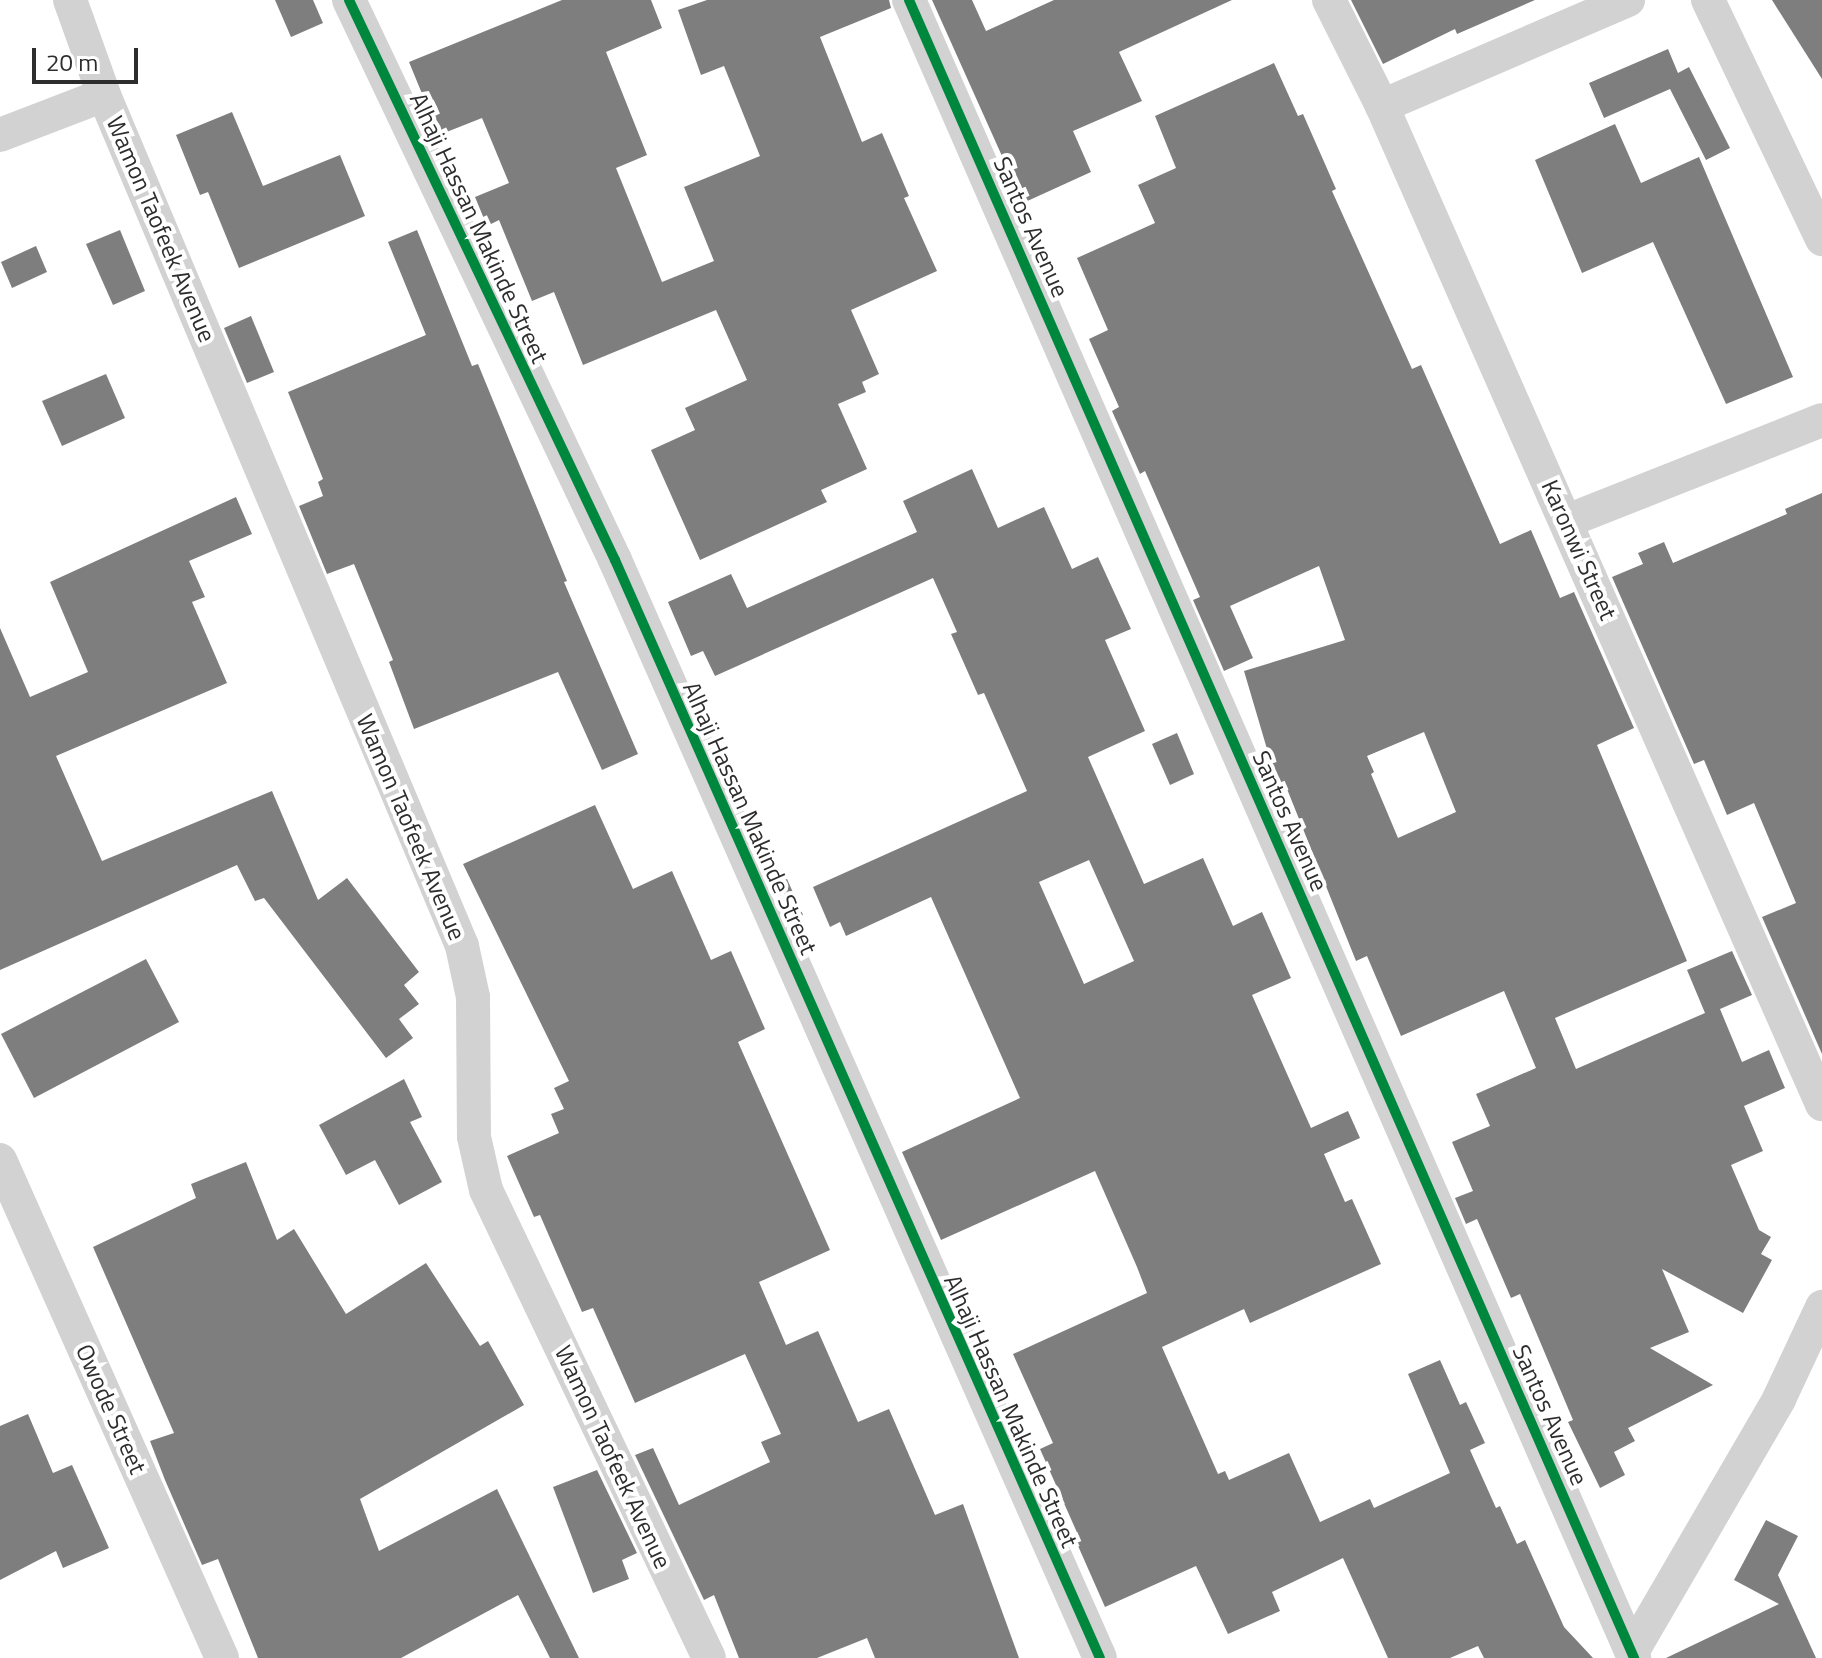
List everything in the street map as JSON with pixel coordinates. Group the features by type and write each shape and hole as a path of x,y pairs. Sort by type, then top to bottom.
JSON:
{"street":[{"name":"Wamon Taofeek Avenue","path":"70,0 104,95 462,946 473,997 474,1137 486,1190 709,1658"},
{"name":"Santos Avenue","path":"909,0 1633,1655"},
{"name":"Karonwi Street","path":"1329,0 1382,106 1822,1104"},
{"path":"1382,106 1628,0"},
{"path":"1708,0 1822,239"},
{"name":"Alhaji Hassan Makinde Street","path":"353,1 615,560 1100,1658"},
{"path":"0,135 104,95"},
{"path":"1567,521 1822,420"},
{"name":"Owode Street","path":"0,1160 222,1658"},
{"path":"1633,1655 1779,1399 1822,1307"}],"building":[{"path":"275,0 313,0 323,23 291,37"},
{"path":"562,0 651,0 662,28 606,52 647,155 616,168 662,282 714,261 684,187 760,156 724,66 701,75 678,10 707,0 889,0 891,8 820,37 862,142 882,133 909,196 904,198 937,271 851,310 879,374 862,382 866,392 838,404 867,469 821,490 827,502 700,560 651,450 695,430 685,408 747,380 716,310 583,365 554,292 532,301 499,220 487,226 475,197 509,183 482,118 439,135 409,62"},
{"path":"932,0 972,0 986,31 1054,0 1232,0 1119,52 1142,101 1073,131 1091,172 1023,203"},
{"path":"1351,0 1535,0 1457,34 1455,29 1383,64"},
{"path":"1772,0 1822,0 1822,79"},
{"path":"1668,49 1678,73 1689,67 1730,148 1706,160 1670,89 1604,118 1589,83"},
{"path":"1274,63 1298,116 1303,114 1336,189 1332,191 1412,369 1421,365 1500,544 1531,530 1560,598 1574,592 1634,728 1597,745 1687,961 1555,1018 1576,1069 1705,1013 1687,970 1732,951 1752,995 1720,1009 1742,1062 1769,1050 1785,1088 1744,1106 1763,1151 1731,1165 1759,1230 1771,1237 1761,1254 1772,1260 1743,1313 1662,1269 1689,1332 1650,1348 1713,1385 1628,1428 1635,1441 1614,1452 1625,1475 1600,1488 1568,1422 1573,1420 1520,1294 1511,1298 1477,1219 1466,1224 1455,1198 1473,1191 1452,1142 1490,1126 1476,1094 1536,1068 1504,991 1401,1036 1367,956 1356,961 1287,789 1280,793 1244,671 1345,640 1319,566 1230,606 1253,658 1224,671 1193,600 1200,597 1145,471 1140,474 1112,411 1119,407 1089,339 1108,330 1077,258 1155,223 1138,185 1176,168 1155,116","holes":["1424,732 1456,812 1398,838 1371,774 1374,772 1367,756"]},
{"path":"232,112 263,186 340,155 365,216 239,268 208,192 200,195 176,135"},
{"path":"1615,124 1641,183 1699,157 1793,377 1726,404 1653,242 1582,273 1535,160"},
{"path":"120,230 145,291 113,305 86,244"},
{"path":"417,230 472,366 478,364 567,581 564,582 638,754 602,770 558,672 414,729 389,662 393,660 354,564 327,574 299,506 323,496 318,482 323,479 288,392 426,335 388,242"},
{"path":"36,246 47,272 12,288 1,262"},
{"path":"251,316 274,372 247,383 224,328"},
{"path":"106,374 125,418 62,446 42,401"},
{"path":"972,469 998,528 1044,507 1072,569 1098,557 1131,629 1105,640 1145,731 1088,757 1144,884 1203,858 1233,926 1262,912 1291,978 1252,995 1311,1128 1348,1111 1360,1138 1324,1154 1345,1202 1352,1199 1381,1264 1250,1323 1244,1309 1162,1347 1218,1474 1225,1471 1229,1480 1289,1453 1320,1522 1370,1499 1374,1508 1450,1473 1408,1374 1440,1360 1460,1405 1466,1402 1485,1443 1470,1450 1496,1508 1500,1506 1517,1544 1525,1540 1564,1627 1593,1658 1484,1658 1478,1646 1450,1658 1388,1658 1343,1558 1272,1592 1280,1611 1228,1634 1196,1566 1105,1607 1075,1539 1079,1537 1040,1449 1053,1443 1013,1354 1147,1293 1137,1267 1095,1171 941,1240 902,1152 1020,1098 931,897 846,936 840,922 830,927 813,887 1027,791 984,693 978,695 951,634 957,632 933,578 715,676 703,651 691,656 668,602 731,574 747,608 917,532 903,501","holes":["1089,860 1134,961 1084,984 1039,882"]},
{"path":"1822,493 1822,1054 1762,917 1796,903 1754,803 1727,815 1704,760 1694,764 1612,577 1643,564 1638,553 1664,542 1673,563 1787,514 1785,509"},
{"path":"236,497 252,534 189,561 205,597 192,602 227,683 56,756 102,861 272,791 318,900 347,878 419,972 404,985 419,1004 399,1019 413,1038 386,1058 264,898 255,901 237,865 0,970 0,628 30,697 88,672 50,582"},
{"path":"1177,733 1194,774 1170,785 1152,744"},
{"path":"595,805 633,889 672,871 711,960 731,951 765,1029 738,1042 830,1250 759,1282 786,1345 818,1331 858,1422 889,1409 935,1515 963,1504 1019,1658 875,1658 867,1638 817,1658 739,1658 714,1595 704,1600 635,1455 653,1448 679,1505 770,1462 761,1442 781,1434 745,1354 635,1403 593,1308 582,1312 540,1215 534,1217 507,1156 559,1133 551,1114 564,1109 554,1088 569,1081 463,864"},
{"path":"787,879 803,915 795,918 779,882"},
{"path":"146,959 179,1022 34,1098 1,1034"},
{"path":"404,1079 422,1117 410,1122 442,1182 399,1205 375,1160 346,1175 319,1125"},
{"path":"246,1162 277,1240 294,1229 346,1314 426,1263 480,1346 488,1341 524,1405 360,1499 379,1551 497,1489 579,1658 550,1658 518,1595 401,1658 258,1658 218,1559 202,1565 165,1480 150,1441 174,1433 93,1247 196,1198 191,1184"},
{"path":"28,1414 53,1473 72,1465 109,1548 63,1568 56,1551 0,1580 0,1426"},
{"path":"597,1470 637,1553 622,1560 629,1579 593,1593 553,1487"},
{"path":"1766,1520 1798,1536 1778,1575 1816,1658 1666,1658 1779,1604 1734,1580"}],"cycle path":[{"path":"349,0 615,560 1100,1658"},
{"path":"909,0 1634,1658"}]}
